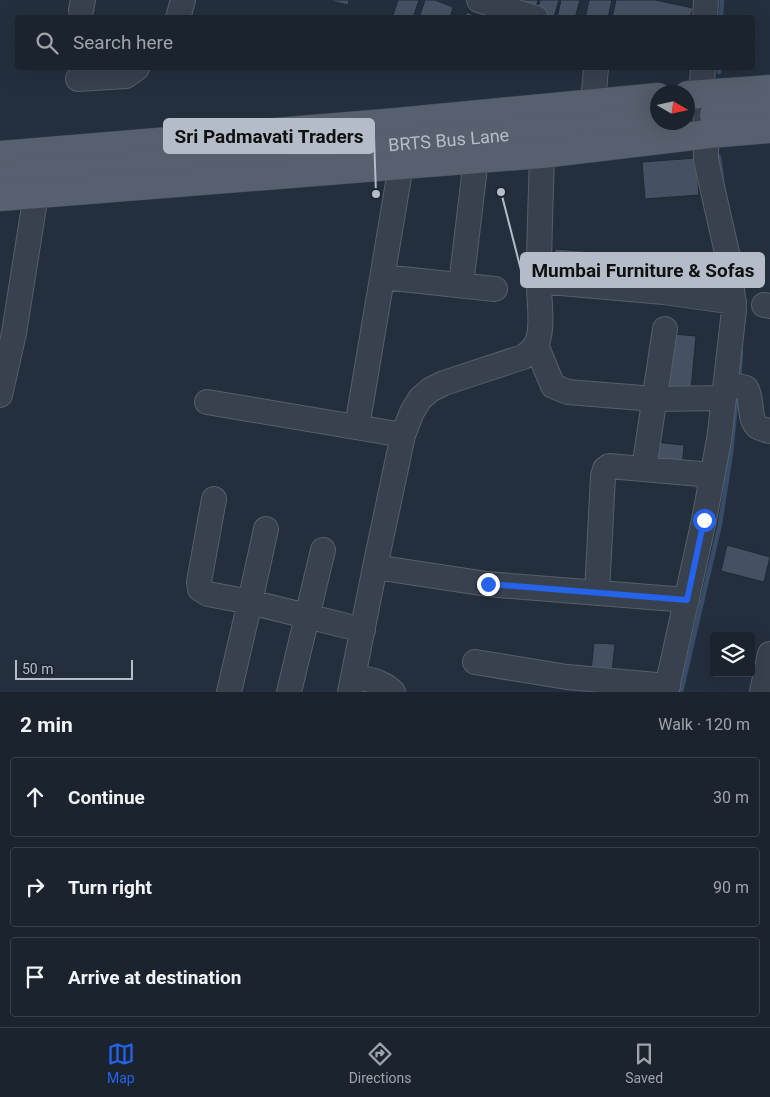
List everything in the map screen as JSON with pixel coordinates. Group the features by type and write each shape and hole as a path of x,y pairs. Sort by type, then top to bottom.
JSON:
{"main road":[{"path":"0,197 542,154 699,104 770,89"},
{"path":"0,155 397,122 650,98"},
{"path":"699,104 770,109"},
{"path":"699,104 770,129"},
{"name":"BRTS Bus Lane","path":"0,176 200,161 650,122"}],"street":[{"path":"179,15 183,0"},
{"path":"479,0 526,15"},
{"path":"705,15 706,0"},
{"path":"78,79 126,76 134,70"},
{"path":"593,104 596,70"},
{"path":"475,662 567,677 667,689 712,475 733,388 734,302 730,266 706,160 699,104"},
{"path":"393,692 376,681 352,684 403,435 412,412 420,399 430,390 444,383 523,357 536,345 539,336 540,320 538,281 542,154"},
{"path":"461,285 476,159"},
{"path":"358,427 401,165"},
{"path":"0,395 14,333 36,194"},
{"path":"382,277 495,289"},
{"path":"538,281 664,292 734,302"},
{"path":"644,469 665,329"},
{"path":"536,345 550,381 560,390 654,399 733,388 749,392 753,421 758,427 770,431"},
{"path":"207,402 403,435"},
{"path":"597,593 604,469 609,466 712,475"},
{"path":"214,499 199,582 200,589 208,594 250,602 363,630"},
{"path":"229,692 266,529"},
{"path":"289,692 323,550"},
{"path":"375,567 488,584 687,600"},
{"path":"762,692 770,654"}],"building":[{"path":"331,0 349,0 348,5"},
{"path":"398,0 419,0 414,15 393,15"},
{"path":"425,0 435,0 453,7 451,15 420,15"},
{"path":"518,0 538,0 535,10"},
{"path":"540,0 559,0 555,15 537,13"},
{"path":"561,0 580,0 576,15 558,15"},
{"path":"589,0 612,0 609,15 586,15"},
{"path":"616,0 655,0 693,8 691,15 613,15"},
{"path":"696,158 699,195 645,199 642,162"},
{"path":"555,249 636,255 633,286 552,279"},
{"path":"673,334 696,336 691,389 668,387"},
{"path":"653,442 684,445 682,469 651,465"},
{"path":"727,545 770,557 764,582 721,571"},
{"path":"594,643 615,644 612,672 591,671"}],"waterway":[{"path":"721,15 722,0"},
{"path":"719,157 722,179"},
{"path":"739,379 741,352"},
{"path":"681,692 720,524 731,453 737,394"}],"place":[{"name":"Mumbai Furniture & Sofas","path":"501,192"},
{"name":"Sri Padmavati Traders","path":"376,194"}],"route":[{"path":"488,584 687,600 704,520"}]}
